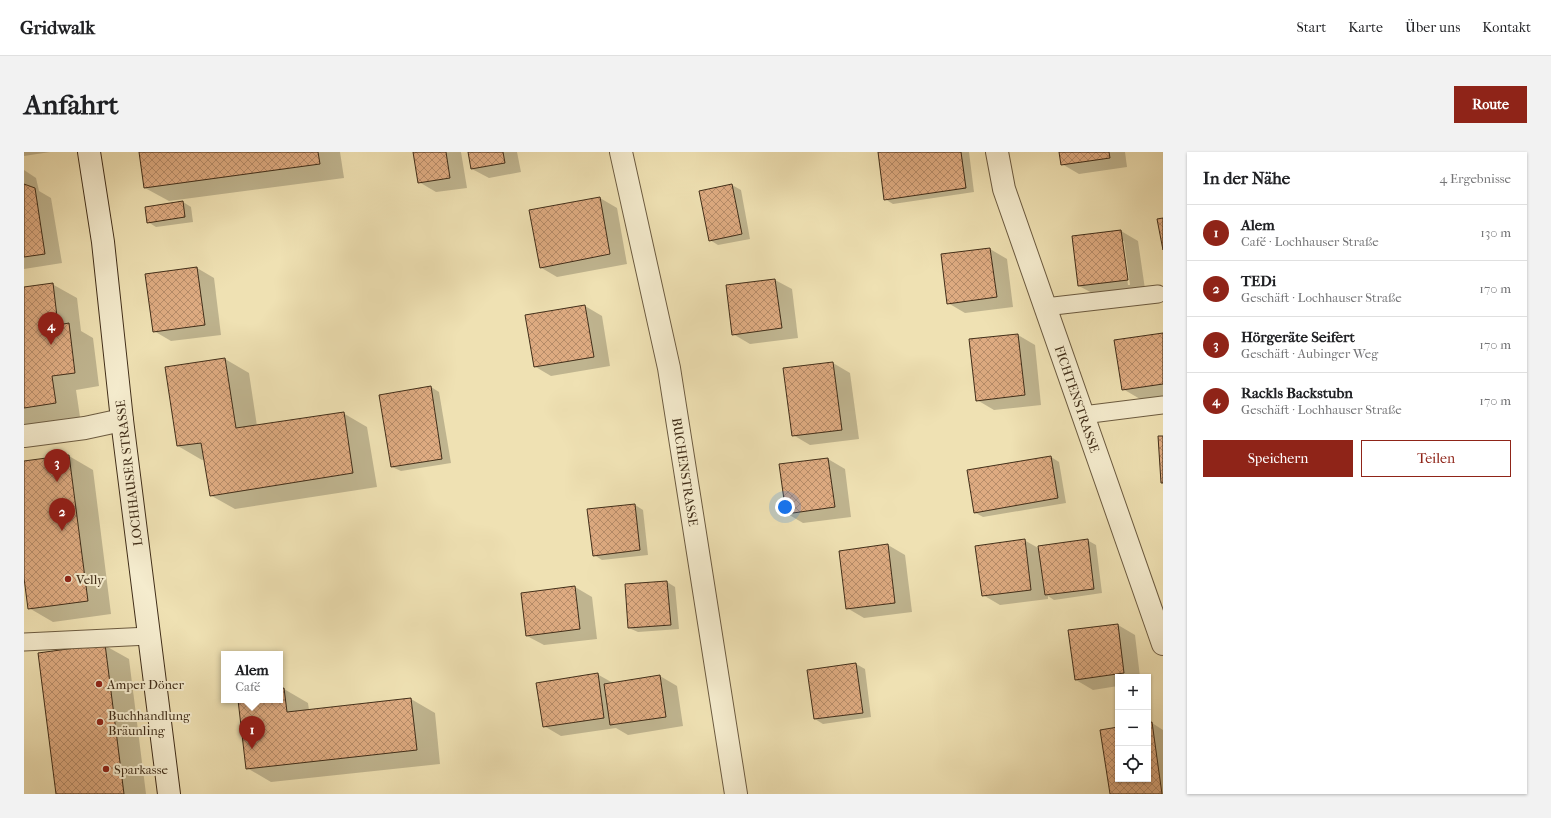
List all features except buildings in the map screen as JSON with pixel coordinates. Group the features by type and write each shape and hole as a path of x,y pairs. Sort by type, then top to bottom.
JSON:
{"street":[{"name":"LOCHHAUSER STRASSE","path":"89,152 103,242 122,420 169,794"},
{"name":"BUCHENSTRASSE","path":"622,152 669,368 736,794"},
{"name":"FICHTENSTRASSE","path":"997,152 1004,189 1163,644"},
{"path":"24,436 85,428 122,420"}],"lane":[{"path":"1045,307 1158,294"},
{"path":"1083,415 1163,405"},
{"path":"24,642 149,636"}],"place":[{"name":"Rackls Backstubn","path":"51,345"},
{"name":"Hörgeräte Seifert","path":"57,482"},
{"name":"TEDi","path":"62,531"},
{"name":"Velly","path":"68,579"},
{"name":"Amper Döner","path":"99,684"},
{"name":"Buchhandlung Bräunling","path":"100,722"},
{"name":"Alem","path":"252,749"},
{"name":"Sparkasse","path":"106,769"}]}
